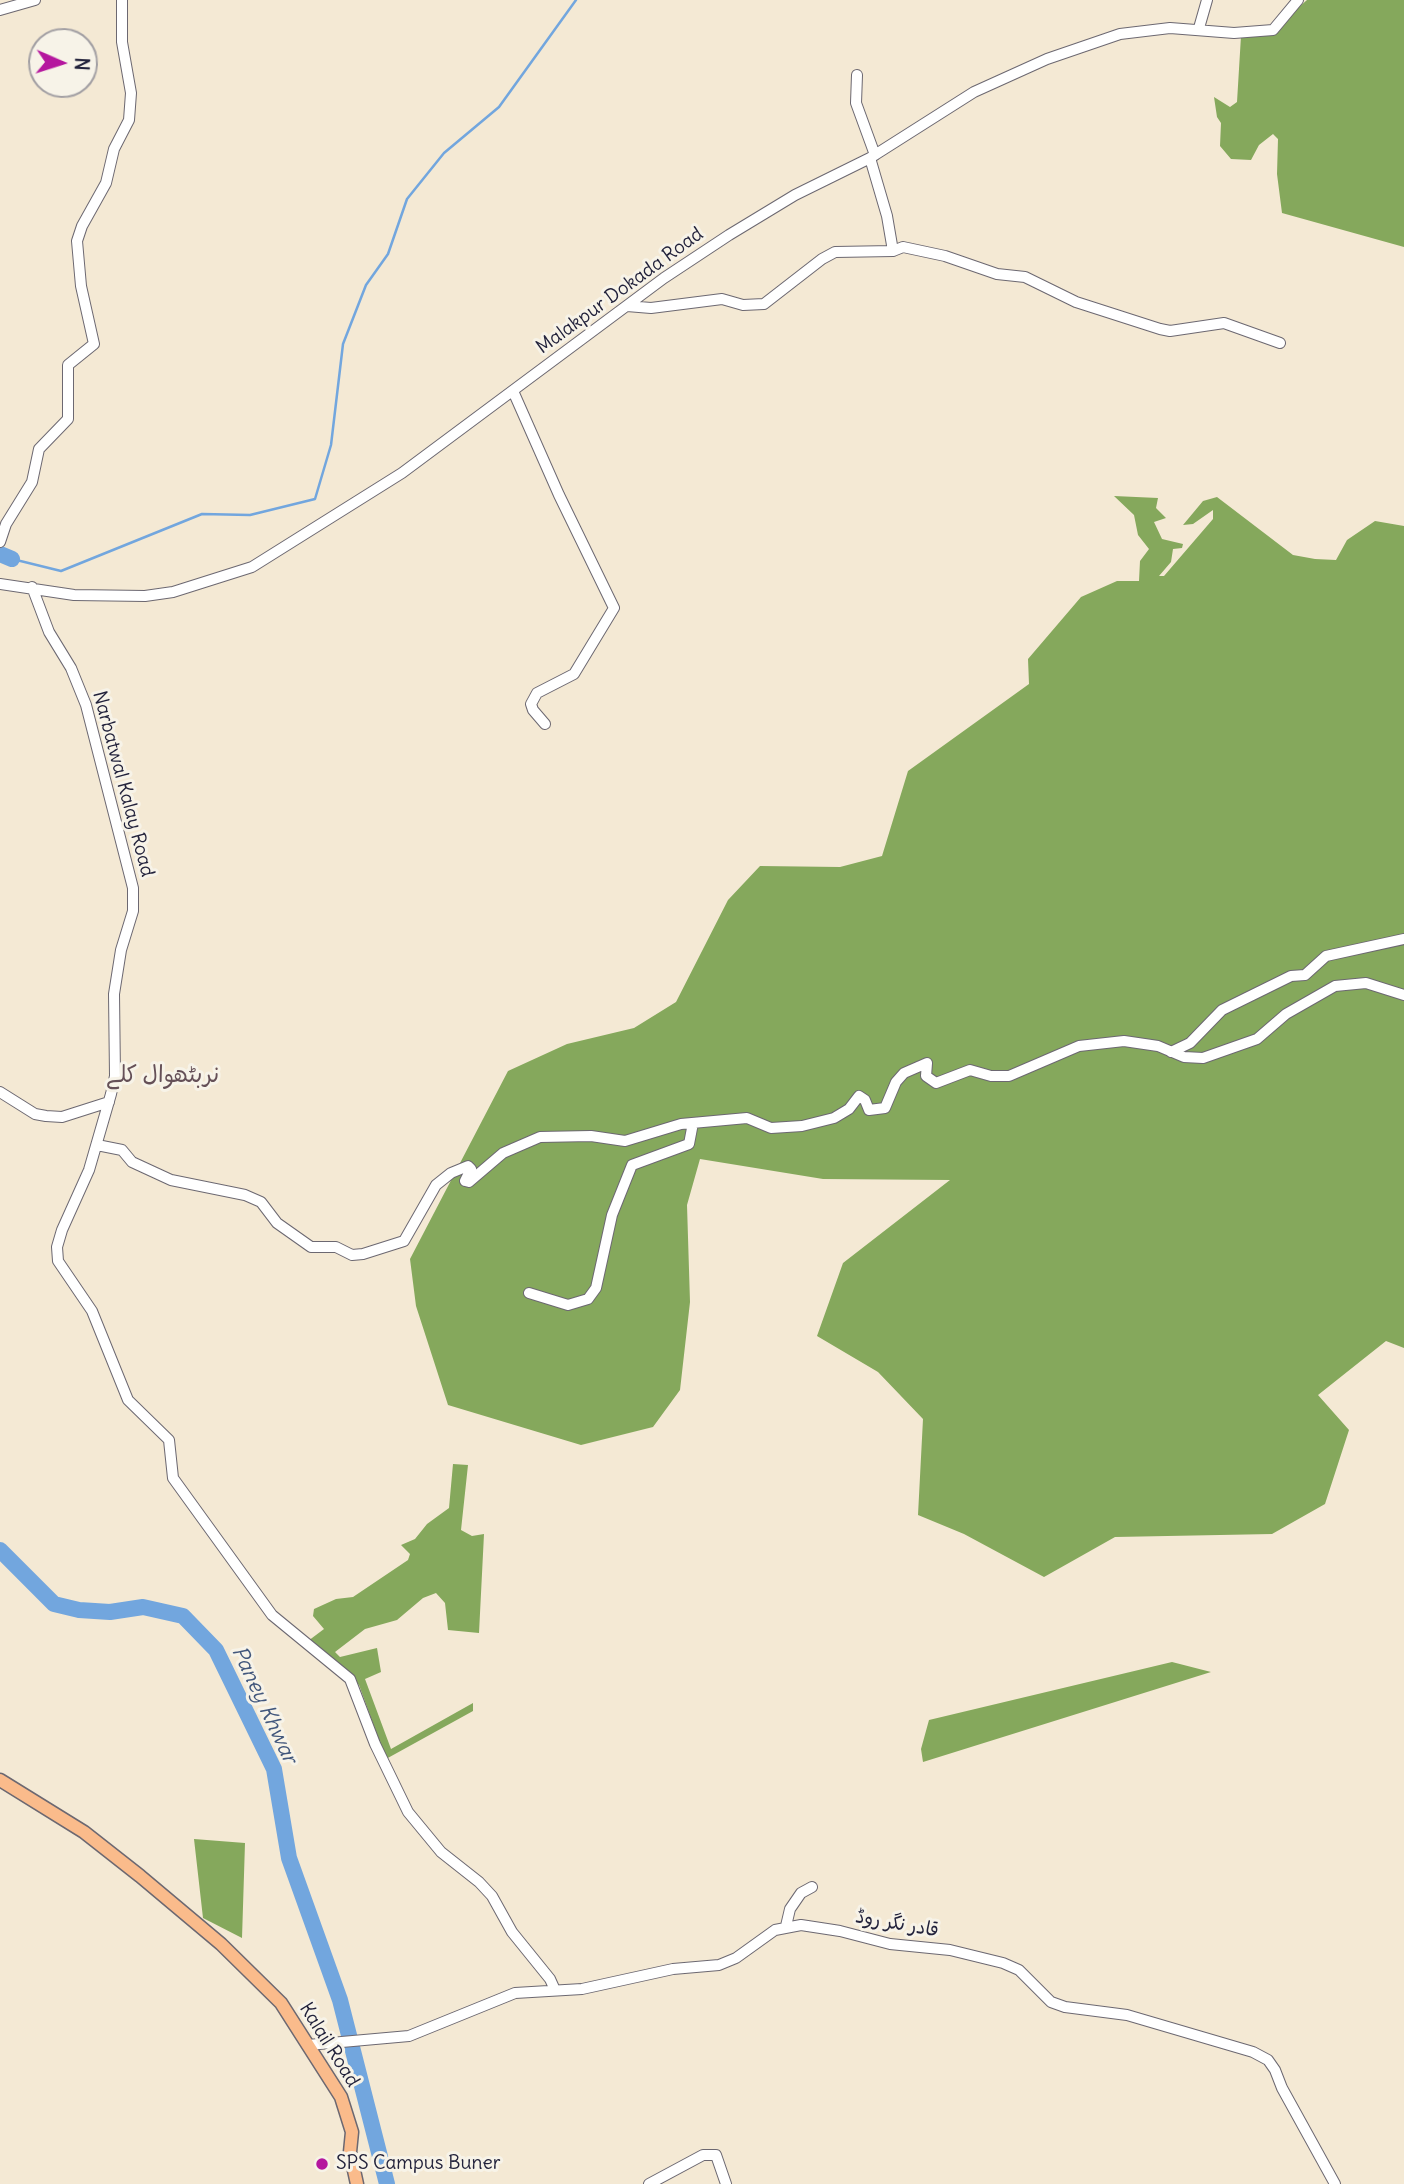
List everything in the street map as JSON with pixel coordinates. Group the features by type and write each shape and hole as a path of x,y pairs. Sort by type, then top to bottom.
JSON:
{"main road":[{"name":"Kalail Road","path":"0,1780 84,1832 220,1944 281,2003 341,2097 352,2132 351,2151 357,2184"}],"street":[{"path":"0,10 35,0"},
{"path":"0,542 6,524 32,482 39,449 68,419 68,365 94,344 81,286 77,241 82,226 106,183 114,149 129,120 131,93 122,42 122,0"},
{"path":"1199,28 1208,0"},
{"name":"Malakpur Dokada Road","path":"3,582 74,595 145,596 173,592 252,567 402,473 664,278 794,195 872,157 974,92 1047,59 1120,34 1199,28 1234,33 1273,30 1298,0"},
{"path":"857,75 856,103 887,216 893,251"},
{"path":"627,306 662,307 722,299 743,305 764,304 835,252 893,251 904,247 945,256 997,274 1025,277 1076,302 1160,329 1170,331 1224,323 1280,343"},
{"path":"513,391 614,608 574,674 537,694 531,704 545,724"},
{"name":"Narbatwal Kalay Road","path":"32,587 49,632 71,668 86,705 133,888 133,911 121,950 114,994 115,1076 97,1145 62,1230 57,1247 58,1261 92,1311 128,1400 164,1433 172,1450 170,1471 173,1478 272,1615 350,1679 375,1744 408,1812 441,1853 479,1882 492,1896 512,1932 550,1979 555,1990"},
{"path":"1171,1052 1190,1043 1222,1010 1291,976 1305,975 1326,956 1404,939"},
{"path":"97,1145 122,1150 132,1162 171,1180 245,1195 261,1202 277,1223 304,1244 336,1247 352,1255 404,1241 436,1185 443,1179 468,1166 471,1169 465,1181 469,1182 503,1153 530,1139 592,1136 625,1141 693,1123 747,1118 771,1128 811,1125 834,1118 849,1109 859,1096 865,1100 869,1110 886,1108 893,1086 904,1073 926,1063 926,1076 936,1083 970,1070 991,1076 1020,1073 1062,1051 1090,1044 1145,1043 1171,1052 1203,1058 1257,1039 1286,1014 1335,986 1366,983 1404,995"},
{"path":"0,1092 35,1114 46,1116 62,1117 109,1102"},
{"path":"529,1293 568,1306 588,1299 600,1276 612,1215 632,1165 689,1144 693,1123"},
{"path":"308,2045 377,2040 434,2028 515,1993 613,1985 673,1969 719,1965 736,1958 775,1930 786,1926 790,1909 801,1892 812,1887"},
{"name":"قادر نگر روڈ","path":"786,1926 840,1931 890,1944 950,1950 989,1959 1019,1970 1051,2002 1065,2007 1134,2017 1253,2052 1268,2060 1275,2070 1282,2088 1335,2184"},
{"path":"649,2184 703,2155 716,2155 726,2184"}],"green space":[{"path":"1307,0 1404,0 1404,247 1282,213 1277,174 1278,139 1273,134 1259,145 1251,160 1231,159 1220,146 1221,123 1217,117 1214,97 1230,107 1237,102 1241,36 1281,23"},
{"path":"1114,496 1158,498 1156,508 1166,518 1154,522 1162,539 1183,544 1182,548 1173,549 1171,562 1159,576 1164,576 1213,519 1213,510 1193,524 1183,525 1203,501 1217,497 1293,555 1315,559 1336,560 1347,540 1375,521 1404,526 1404,1348 1386,1341 1318,1395 1349,1430 1325,1504 1272,1534 1115,1537 1044,1577 964,1534 918,1515 923,1419 878,1372 817,1336 843,1263 950,1180 823,1179 700,1159 687,1205 690,1302 680,1390 653,1427 581,1445 448,1405 416,1306 410,1259 508,1071 567,1044 634,1028 676,1002 728,900 760,866 840,867 882,856 908,771 1029,684 1028,659 1081,597 1117,581 1139,581 1140,561 1149,549 1138,535 1134,515"},
{"path":"453,1464 468,1465 461,1530 472,1536 484,1534 479,1633 448,1630 445,1603 436,1593 423,1598 397,1620 365,1629 335,1652 340,1657 377,1648 381,1672 365,1679 391,1749 473,1703 473,1711 386,1759 359,1685 308,1641 324,1629 313,1616 314,1609 336,1599 353,1597 408,1560 410,1554 401,1545 415,1539 427,1524 449,1508"},
{"path":"1172,1662 1211,1672 923,1762 921,1749 929,1720"},
{"path":"194,1839 245,1843 242,1938 203,1918"}],"waterway":[{"path":"0,556 61,571 202,514 250,515 315,499 331,445 343,344 366,285 388,254 407,199 444,153 499,107 576,0"},
{"path":"0,554 12,559"},
{"name":"Paney Khwar","path":"0,1550 54,1604 79,1610 110,1612 143,1607 183,1616 216,1650 274,1769 289,1858 340,2000 387,2184"}],"place":[{"name":"SPS Campus Buner","path":"322,2164"}],"district":[{"name":"نربٹھوال کلے","path":"163,1075"}]}
